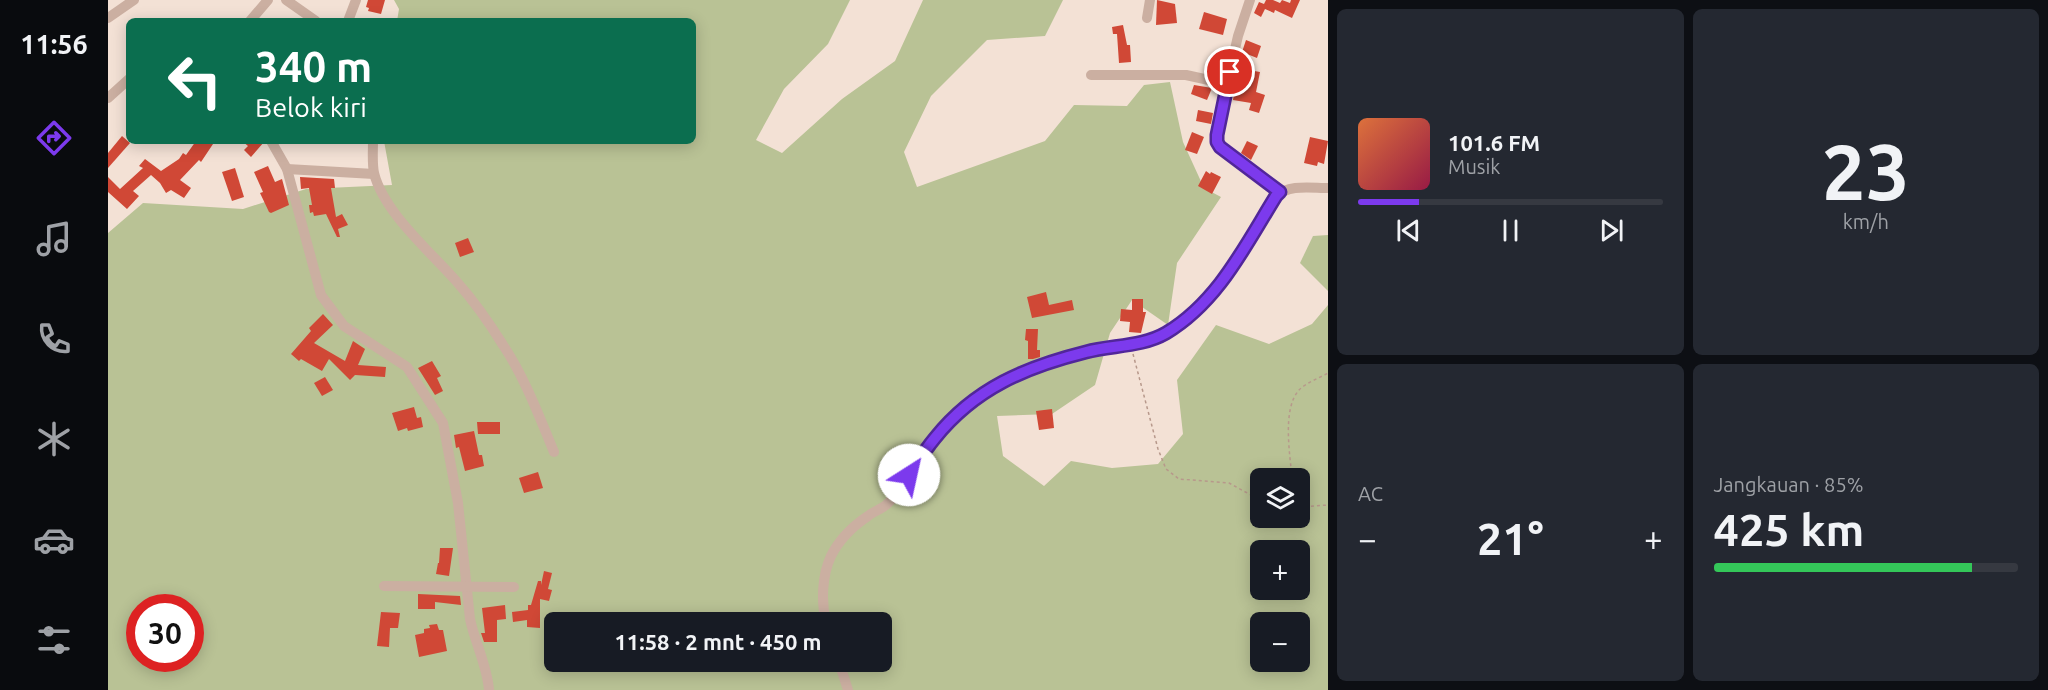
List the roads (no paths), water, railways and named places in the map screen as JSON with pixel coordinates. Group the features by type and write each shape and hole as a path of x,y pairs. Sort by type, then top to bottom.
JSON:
{"street":[{"path":"108,18 134,0"},
{"path":"253,18 268,0"},
{"path":"286,0 312,18"},
{"path":"349,18 356,0"},
{"path":"1147,18 1150,0"},
{"path":"1250,0 1238,36 1217,142 1220,147 1280,192"},
{"path":"1091,75 1186,75 1227,84"},
{"path":"108,98 126,82"},
{"path":"272,144 287,169 321,295 344,326 407,367 443,423 458,502 465,587 473,638 483,658 489,690"},
{"path":"373,144 375,174 398,217 460,285 502,343 517,367 555,452"},
{"path":"287,169 375,174"},
{"path":"825,612 823,598 826,570 831,555 854,525 886,505 898,493 935,437 963,408 986,391 1013,376 1047,363 1164,334 1185,319 1215,289 1238,259 1280,192 1294,188 1328,188"},
{"path":"384,586 514,587"},
{"path":"842,672 848,690"}]}
